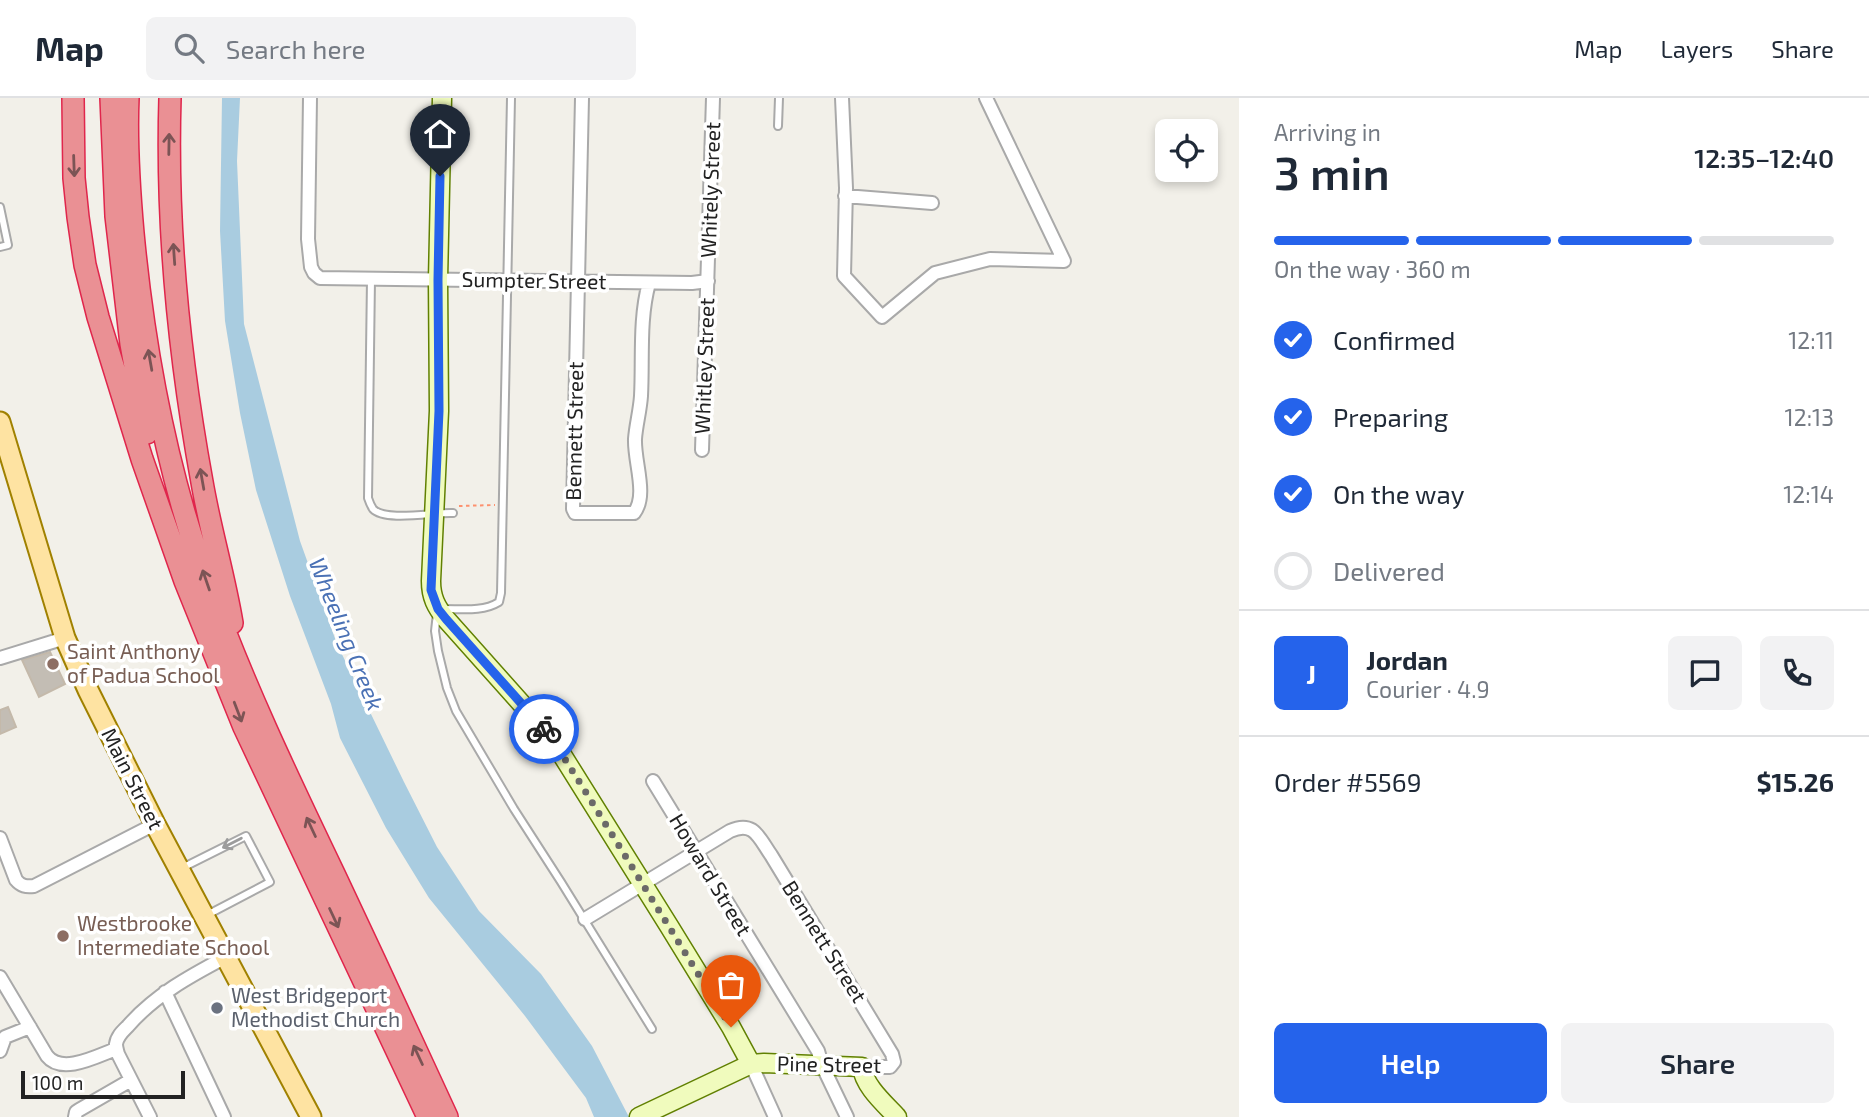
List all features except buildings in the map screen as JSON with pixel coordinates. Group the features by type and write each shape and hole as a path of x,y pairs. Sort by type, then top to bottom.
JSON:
{"highway":[{"path":"73,98 75,191 81,242 88,278 142,458 185,581 244,727 428,1117"},
{"path":"111,98 116,216 131,344 150,454 185,581"},
{"path":"128,98 128,161 135,258 144,321 171,461 191,536 239,666 299,802 447,1117"},
{"path":"170,98 169,191 176,287 193,430 239,666"}],"main road":[{"name":"Main Street","path":"1,432 65,638 88,690 155,824 311,1117"}],"street":[{"name":"Sumpter Street","path":"310,98 310,262 314,273 320,278 649,283 708,281"},
{"path":"442,98 438,280 439,411 431,590 438,609 554,742 731,1027 775,1117"},
{"name":"Bennett Street","path":"582,98 575,513 634,513 640,503 635,437 640,409 645,305 649,283"},
{"name":"Whitely Street","path":"708,281 713,98"},
{"path":"842,98 844,276 882,317 935,273 990,259 1064,261 986,98"},
{"path":"845,196 932,204"},
{"name":"Whitley Street","path":"702,450 708,281"},
{"path":"0,658 65,638"},
{"name":"Howard Street","path":"653,781 818,1051 847,1117"},
{"path":"0,838 16,880 27,887 34,886 155,824"},
{"name":"Bennett Street","path":"584,919 717,838 737,827 749,827 871,1018"},
{"path":"150,1117 116,1049 118,1037 165,992 226,957"},
{"path":"0,977 47,1056 54,1063 75,1063 116,1049"},
{"path":"165,992 224,1117"},
{"name":"Pine Street","path":"639,1117 751,1064 890,1067 894,1062 887,1043 871,1018"},
{"path":"0,1051 5,1037 30,1027"},
{"path":"862,1066 864,1079 897,1117"},
{"path":"75,1117 79,1110 131,1080"}],"lane":[{"path":"511,98 501,593 499,602 484,608 438,609 435,631 438,651 453,705 514,809 652,1029"},
{"path":"778,126 779,98"},
{"path":"0,207 8,245 0,247"},
{"path":"371,279 368,498 374,510 382,514 408,516 434,512 453,513"},
{"path":"180,870 246,835 270,883 205,916"}],"path":[{"path":"457,506 503,505"}],"water":[{"path":"222,98 240,98 237,161 244,324 300,541 337,644 437,847 479,911 541,974 592,1046 629,1117 594,1117 586,1098 525,1016 429,898 386,828 340,738 331,704 290,596 256,490 240,413 225,321 220,231"}],"way so far":[{"path":"544,729 731,1027"}],"place":[{"name":"Saint Anthony of Padua School","path":"53,664"},
{"name":"Westbrooke Intermediate School","path":"63,936"},
{"name":"West Bridgeport Methodist Church","path":"217,1008"}],"route":[{"path":"440,176 439,411 431,590 434,602 446,619 544,729"}],"water label":[{"name":"Wheeling Creek","path":"346,634"}]}
